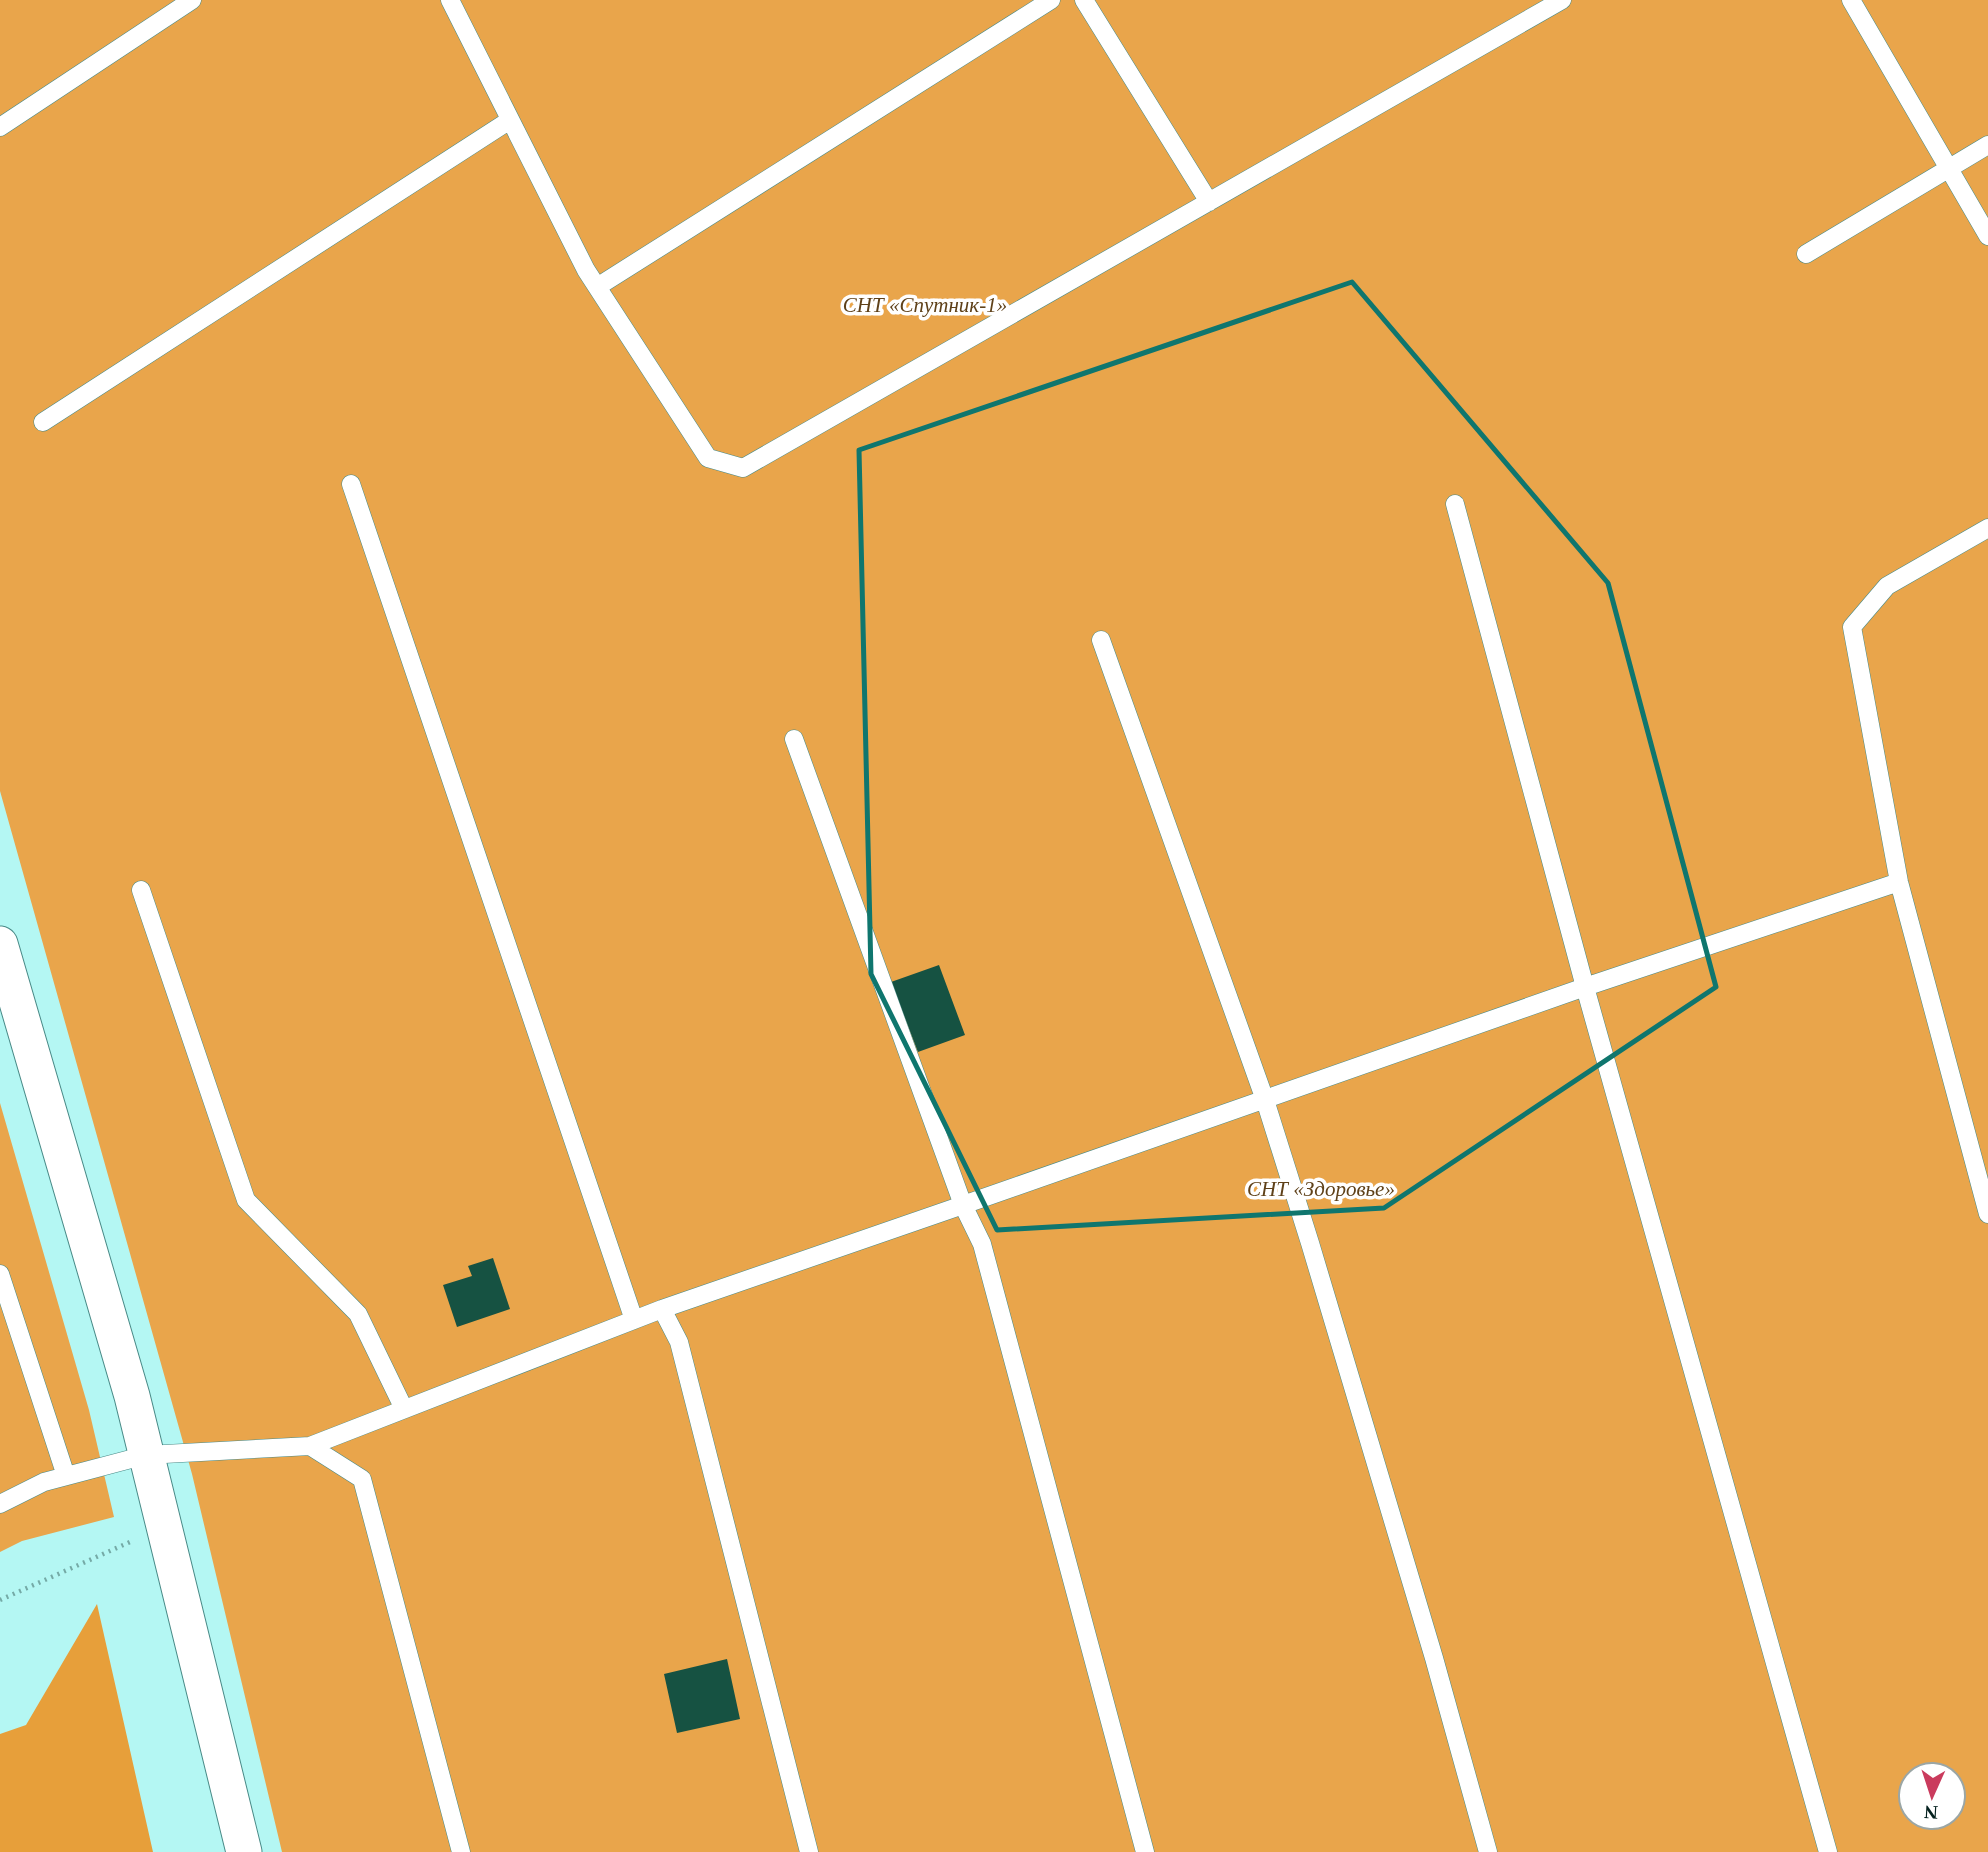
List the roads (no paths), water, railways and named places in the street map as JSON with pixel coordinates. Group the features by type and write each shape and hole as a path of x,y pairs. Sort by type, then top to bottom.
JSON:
{"street":[{"path":"0,944 132,1396 244,1852"}],"lane":[{"path":"0,127 192,0"},
{"path":"450,0 586,270 708,458 743,468 1562,0"},
{"path":"597,287 1051,0"},
{"path":"1084,0 1209,202"},
{"path":"1851,0 1988,236"},
{"path":"43,422 510,120"},
{"path":"1807,254 1988,145"},
{"path":"351,484 634,1320"},
{"path":"1455,503 1585,987 1828,1852"},
{"path":"1988,528 1887,586 1852,626 1899,882 1988,1214"},
{"path":"1101,640 1265,1100 1434,1658 1488,1852"},
{"path":"794,739 963,1205 982,1244 1145,1852"},
{"path":"0,1504 44,1482 146,1455 310,1446 662,1309 1585,987 1899,882"},
{"path":"141,890 246,1199 358,1314 404,1409"},
{"path":"0,1274 66,1476"},
{"path":"662,1309 679,1342 809,1852"},
{"path":"310,1446 362,1479 461,1852"}],"park label":[{"name":"СНТ «Спутник-1»","path":"925,305"},
{"name":"СНТ «Здоровье»","path":"1321,1189"}]}
